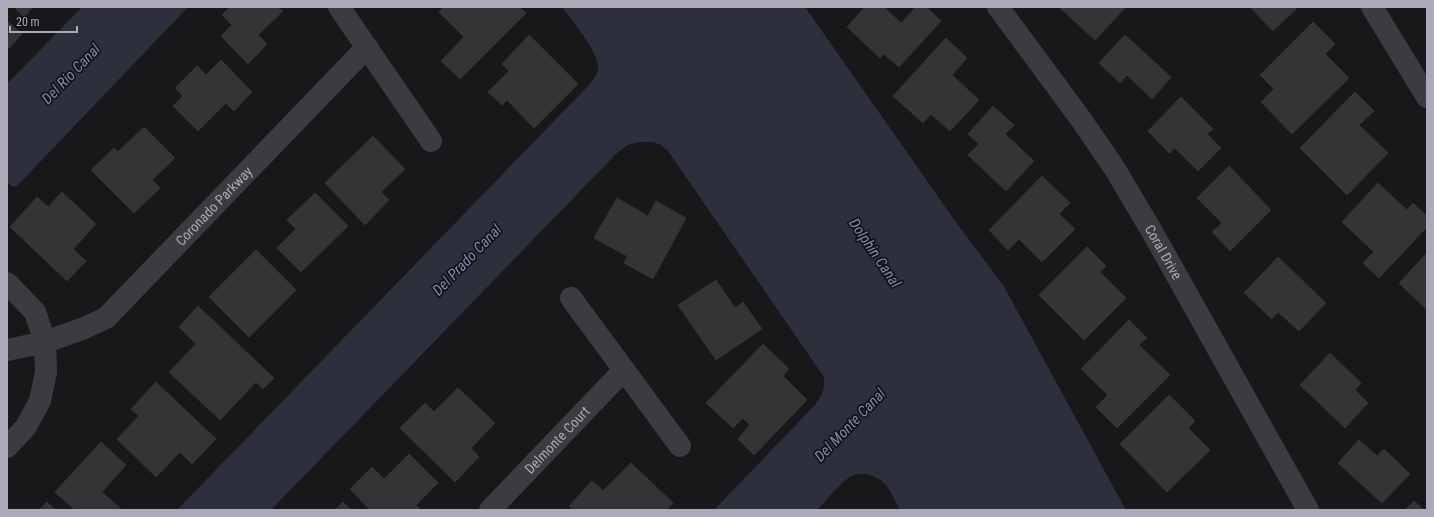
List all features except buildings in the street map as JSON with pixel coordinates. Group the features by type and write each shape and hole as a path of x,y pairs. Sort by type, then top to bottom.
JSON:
{"street":[{"path":"339,7 431,141"},
{"name":"Coral Drive","path":"998,7 1080,118 1115,169 1158,242 1308,510"},
{"path":"1372,7 1427,97"},
{"name":"Coronado Parkway","path":"7,350 45,342 82,329 106,318 367,46"},
{"path":"7,283 35,312 45,342 46,372 40,401 26,428 7,447"},
{"path":"571,298 680,446"},
{"name":"Delmonte Court","path":"490,510 624,370"}],"water":[{"name":"Del Rio Canal","path":"82,7 188,7 16,187 11,186 7,182 7,84"},
{"path":"562,7 805,7 958,225 1003,285 1126,510 900,510 885,484 871,475 860,474 846,480 817,510 714,510 814,406 822,392 824,377 668,151 661,145 653,142 639,142 628,145 617,153 271,510 177,510 592,82 598,69 598,63 595,55"}],"water label":[{"name":"Dolphin Canal","path":"875,253"},
{"name":"Del Prado Canal","path":"467,260"},
{"name":"Del Monte Canal","path":"850,425"}]}
